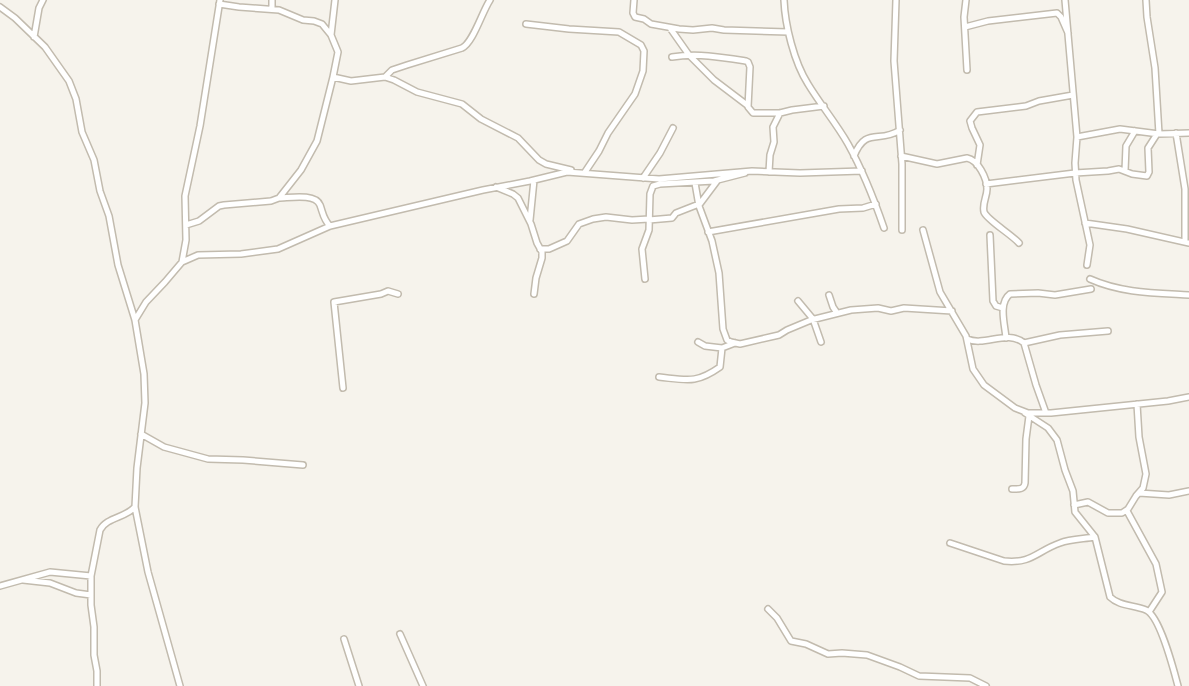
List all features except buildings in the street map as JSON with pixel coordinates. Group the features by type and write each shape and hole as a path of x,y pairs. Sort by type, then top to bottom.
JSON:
{"street":[{"path":"34,37 39,8 43,0"},
{"path":"272,0 272,10"},
{"path":"331,35 335,0"},
{"path":"385,77 392,70 466,46 483,10 490,0"},
{"path":"634,0 633,13 635,17 651,24 670,28 694,30 712,28 724,30 750,29 758,32 788,32"},
{"path":"784,0 785,21 788,32 807,82 824,106 862,171 884,228"},
{"path":"896,0 894,61 900,130 902,230"},
{"path":"966,0 964,11 966,70"},
{"path":"1065,0 1078,137 1075,173 1090,245 1087,265"},
{"path":"986,184 1075,173 1084,174 1119,168 1138,175 1149,175 1147,152 1149,145 1158,134 1155,68 1146,0"},
{"path":"182,262 186,240 185,196 200,126 219,2 239,8 284,12 303,20 322,24 331,35 338,52 317,141 301,170 278,198"},
{"path":"0,7 15,18 45,47 69,81 74,91 81,126 94,160 98,184 111,223 118,265 136,320 144,374 145,403 137,468 135,507 148,572 180,686"},
{"path":"965,27 988,21 1057,13 1061,17 1069,36"},
{"path":"526,24 560,29 619,32 641,45 644,51 643,70 635,94 608,132 599,151 585,172"},
{"path":"670,28 689,55 714,80 747,105 753,113 780,113 824,106"},
{"path":"672,57 689,55 732,58 748,62 750,67 747,105"},
{"path":"333,77 351,81 385,77 417,92 456,101 481,119 518,138 539,160 546,164 574,171 660,180 752,171 800,173 862,171"},
{"path":"977,165 980,145 970,121 977,112 1026,106 1039,101 1074,95"},
{"path":"768,172 774,142 773,127 780,113"},
{"path":"643,178 660,153 673,128"},
{"path":"1078,137 1120,129 1158,134 1189,133"},
{"path":"854,156 861,143 868,138 890,136 900,130"},
{"path":"1126,171 1126,146 1135,131"},
{"path":"1085,223 1127,229 1187,242 1185,190 1176,133"},
{"path":"901,156 937,164 969,158 983,173 987,190 983,205 986,216 1013,236 1019,243"},
{"path":"136,320 146,302 182,262 198,255 241,254 278,249 330,226 496,187 574,171"},
{"path":"645,280 642,249 649,230 650,194 653,186 717,181 752,171"},
{"path":"530,221 534,180"},
{"path":"540,249 548,249 567,241 579,224 593,219 606,216 632,220 672,218 676,213 699,204 717,181"},
{"path":"695,183 699,204 719,273 725,336 727,340 740,344 779,335 813,320 851,310 878,308 891,311 904,308 952,312"},
{"path":"496,187 518,198 530,221 536,243 540,249 542,258 536,278 534,294"},
{"path":"186,225 199,221 219,206 271,201 278,198 304,197 315,199 319,204 323,219 330,226"},
{"path":"708,232 840,209 864,208 876,204"},
{"path":"923,230 940,292 967,339 970,360 980,380 984,385 1022,412 1048,428 1057,440 1066,475 1073,491 1076,514 1095,537 1110,597 1116,602 1149,612 1160,627 1178,686"},
{"path":"990,235 993,301 996,306 1003,308"},
{"path":"1090,278 1103,285 1136,291 1189,295"},
{"path":"1006,338 1003,308 1005,299 1010,294 1032,292 1055,295 1091,289"},
{"path":"342,388 334,302 388,291 398,294"},
{"path":"829,295 837,313"},
{"path":"798,301 813,320 821,342"},
{"path":"1024,344 1060,335 1108,331"},
{"path":"967,339 974,342 984,342 1006,338 1017,339 1024,344 1046,413"},
{"path":"698,342 705,346 722,348 736,343"},
{"path":"659,377 700,379 720,367 722,348"},
{"path":"1022,412 1046,413 1189,397"},
{"path":"1074,504 1088,502 1114,514 1126,511 1144,488 1146,474 1139,437 1137,404"},
{"path":"1012,489 1019,489 1025,483 1026,439 1029,416"},
{"path":"142,434 164,447 208,459 303,465"},
{"path":"1139,493 1169,495 1189,492"},
{"path":"97,686 91,576 100,530 103,525 114,518 128,514 135,507"},
{"path":"1126,511 1156,564 1160,576 1162,592 1149,612"},
{"path":"950,543 1011,562 1030,559 1064,541 1095,537"},
{"path":"0,586 50,572 91,576"},
{"path":"22,580 50,583 76,593 91,595"},
{"path":"768,609 786,631 790,640 806,644 823,653 868,655 900,666 919,676 970,678 986,686"},
{"path":"400,634 423,686"},
{"path":"344,639 359,686"}]}
